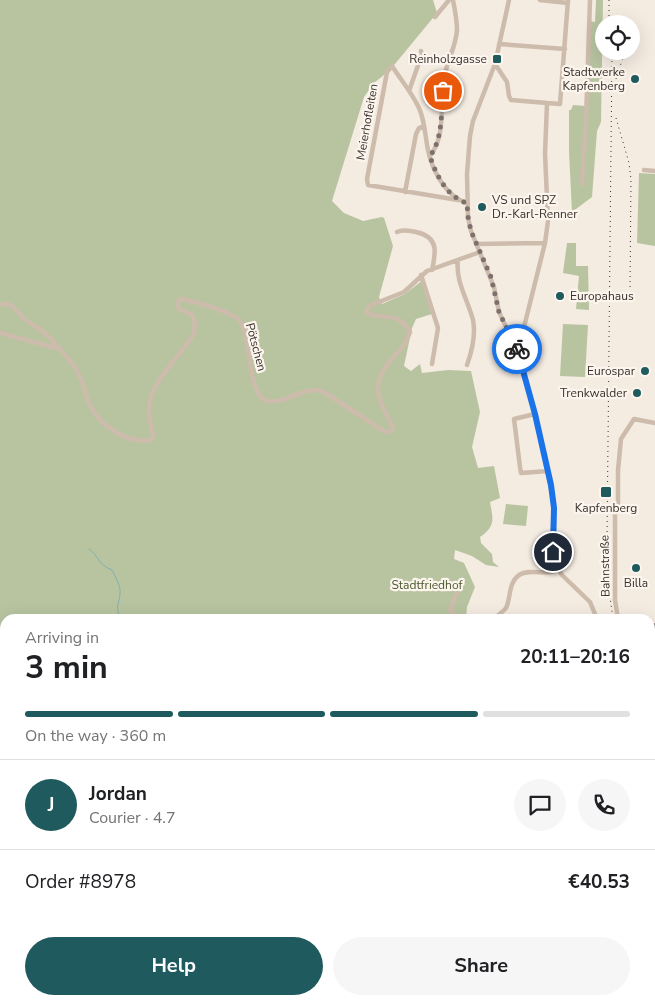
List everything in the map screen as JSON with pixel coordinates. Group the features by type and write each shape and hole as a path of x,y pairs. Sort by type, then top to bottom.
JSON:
{"street":[{"path":"434,17 449,0"},
{"path":"430,156 435,149 439,137 444,76 454,46 457,16 453,0"},
{"path":"509,0 495,64 473,122 468,154 467,203 469,224 494,287 499,312 518,352 535,414 554,503 553,552 558,570 590,602 595,614"},
{"path":"495,64 507,82 511,100 560,104 568,1 540,0"},
{"path":"582,184 590,0"},
{"path":"499,44 565,49"},
{"path":"409,91 422,54 421,51"},
{"name":"Meierhofleiten","path":"458,200 442,182 430,156 419,110 392,66 386,72 367,179 368,185 467,203"},
{"path":"518,352 545,243 548,221 545,154 547,103"},
{"path":"405,192 416,134 419,128 424,126"},
{"path":"644,170 655,171"},
{"path":"397,232 411,231 424,234 432,241 435,249 432,270"},
{"path":"476,244 545,243"},
{"path":"432,364 438,328 421,275 480,252"},
{"path":"458,260 457,272 473,320 474,336 467,365"},
{"name":"Pötschen","path":"58,348 81,376 90,406 100,420 115,432 131,439 143,442 150,440 153,436 149,410 151,398 157,385 194,333 195,322 192,316 179,309 177,304 180,299 188,300 234,316 242,323 248,361 260,397 275,401 313,390 324,392 385,432 391,431 393,426 380,403 378,387 381,374 389,362 406,344 410,332 400,321 389,316 371,316 366,312 369,306 404,292 421,275"},
{"path":"0,305 9,304 25,320 40,329 58,348"},
{"path":"0,333 58,348"},
{"path":"535,414 514,419 521,473 548,471"},
{"name":"Bahnstraße","path":"617,614 615,600 615,514 618,504 618,470 622,439 624,433 634,420 655,423"},
{"path":"499,614 505,609 513,583 521,574 558,570"},
{"path":"454,614 450,610 458,590"}],"green space":[{"name":"Stadtfriedhof","path":"0,0 433,0 437,13 390,70 374,83 364,97 332,201 344,213 363,221 384,218 393,246 379,297 382,304 405,294 423,280 432,314 416,319 412,328 404,366 411,371 420,364 422,373 448,370 471,371 480,412 472,447 478,468 494,466 500,498 490,502 492,513 491,526 480,537 481,543 492,554 493,562 499,567 486,565 472,556 455,550 454,559 464,563 475,587 467,607 466,614 0,614"},
{"path":"596,0 603,0 603,15 595,15"},
{"path":"589,21 595,22 595,60 602,60 601,122 597,131 592,197 572,212 569,110 571,110 573,105 586,106"},
{"path":"639,173 655,174 655,246 637,243"},
{"path":"567,243 576,243 576,266 588,266 589,310 576,309 579,276 563,273"},
{"path":"563,324 588,325 585,377 560,376"},
{"path":"506,504 528,506 526,526 503,524"}],"waterway":[{"path":"89,549 101,563 112,570 117,580 120,589 119,614"}],"railway":[{"path":"609,0 609,15"},
{"path":"612,60 607,540 609,590 612,614"},
{"path":"616,79 622,60"},
{"path":"616,118 629,163 631,179 630,290"}],"way so far":[{"path":"443,91 439,137 435,149 430,156 432,165 452,194 458,200 467,203 471,231 491,277 499,312 517,349"}],"place":[{"name":"Reinholzgasse","path":"497,59"},
{"name":"Stadtwerke Kapfenberg","path":"635,79"},
{"name":"VS und SPZ Dr.-Karl-Renner","path":"482,207"},
{"name":"Europahaus","path":"560,296"},
{"name":"Eurospar","path":"645,371"},
{"name":"Trenkwalder","path":"637,393"},
{"name":"Kapfenberg","path":"606,492"},
{"name":"Billa","path":"636,568"}],"route":[{"path":"517,349 542,439 551,485 554,503 553,552"}]}
